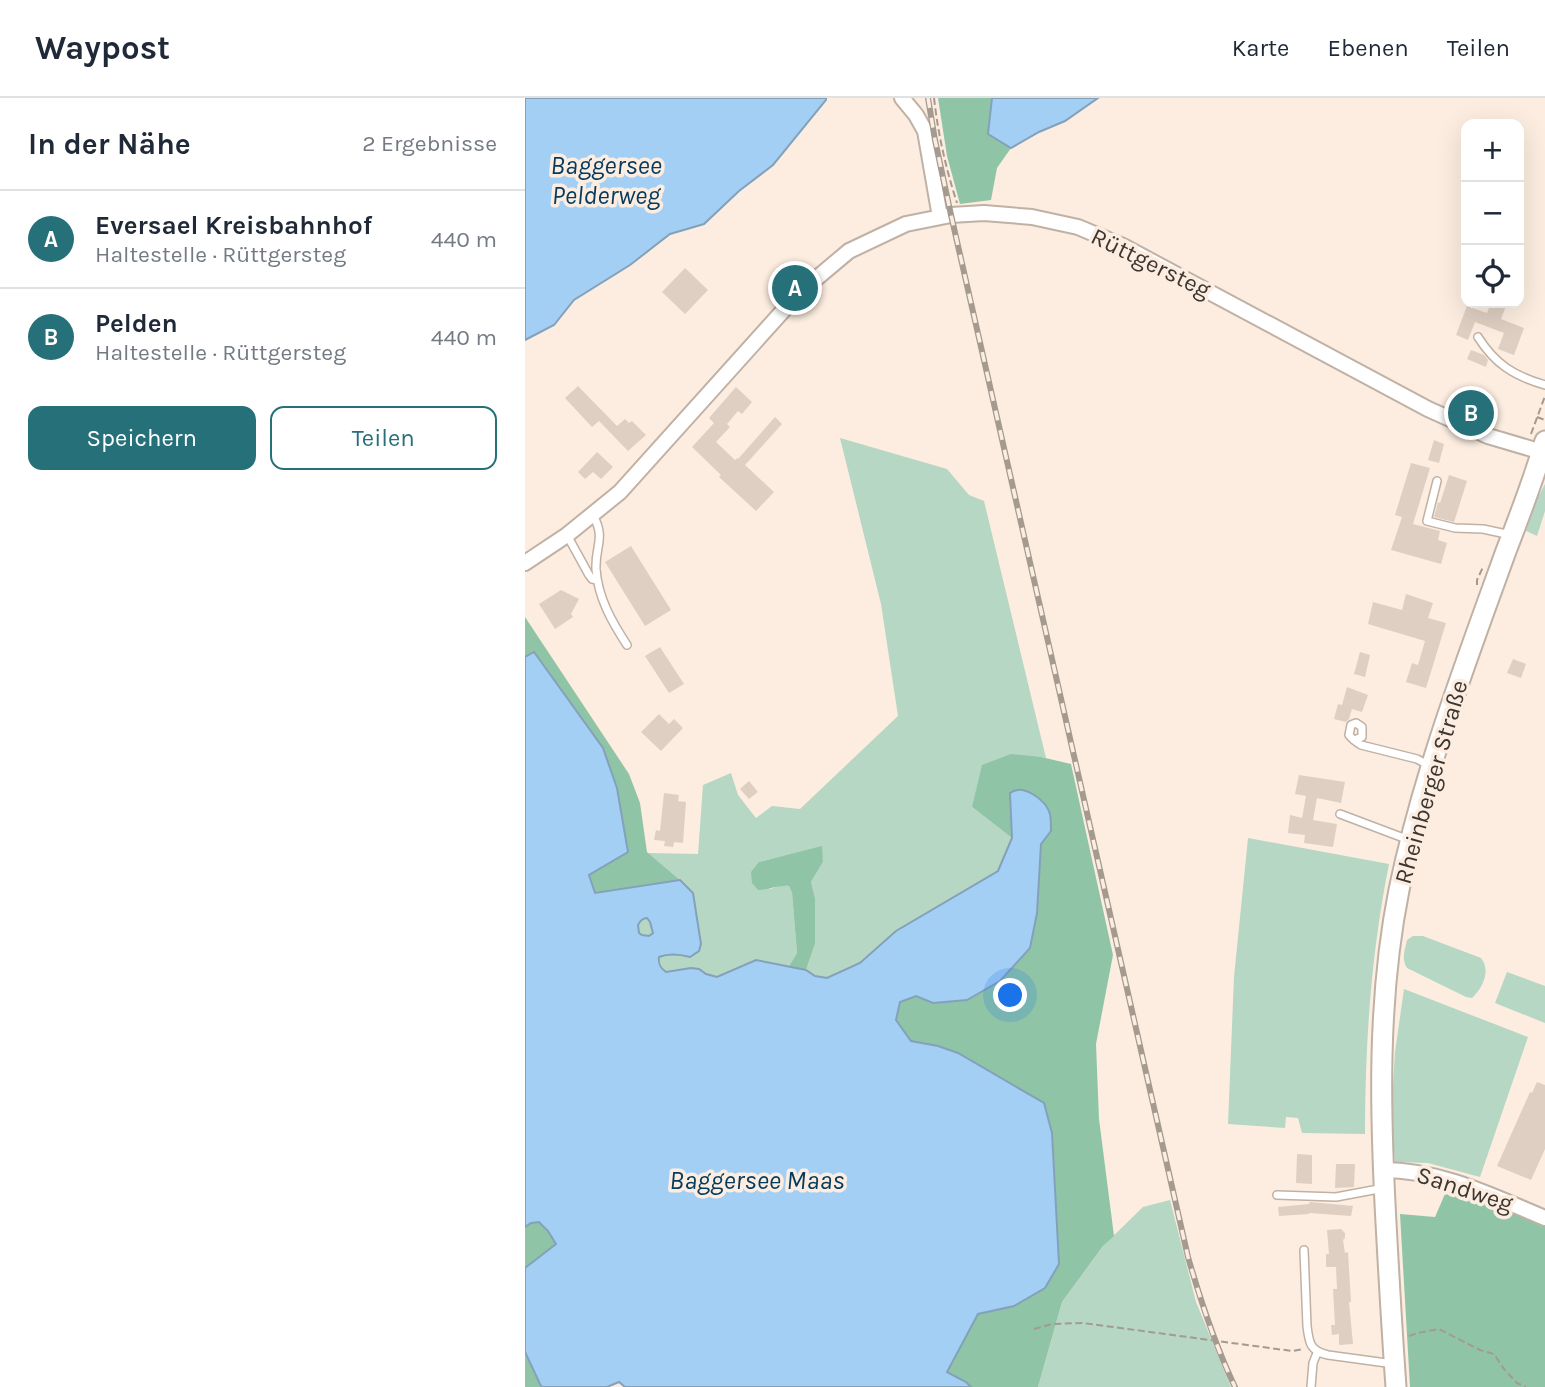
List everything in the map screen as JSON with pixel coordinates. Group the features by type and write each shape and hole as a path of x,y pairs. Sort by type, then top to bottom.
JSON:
{"main road":[{"name":"Rheinberger Straße","path":"1396,1387 1381,1099 1384,999 1390,946 1410,840 1431,766 1512,535 1538,447"}],"street":[{"path":"902,98 925,131 940,217"},
{"name":"Rüttgersteg","path":"525,563 566,536 620,492 799,293 849,251 906,224 940,217 983,213 1032,217 1078,227 1123,246 1428,409 1488,436 1538,447"},
{"name":"Sandweg","path":"1384,1179 1407,1170 1451,1180 1545,1218"}],"lane":[{"path":"1478,337 1488,352 1513,373 1545,385"},
{"path":"1437,481 1427,521 1455,528 1483,529 1512,535"},
{"path":"593,514 600,534 597,579 608,614 627,645"},
{"path":"566,536 589,575 592,579 597,579"},
{"path":"1354,740 1361,745 1417,759 1431,766"},
{"path":"1340,814 1410,840"},
{"path":"1277,1195 1336,1197 1384,1179"},
{"path":"1304,1250 1307,1326 1309,1339 1315,1350 1311,1387"},
{"path":"1315,1350 1394,1364"}],"path":[{"path":"935,98 948,174 961,215"},
{"path":"1538,447 1537,417 1545,396"},
{"path":"1537,417 1545,420"},
{"path":"1034,1329 1060,1323 1083,1323 1292,1351 1315,1350"},
{"path":"1402,1339 1439,1329 1480,1350 1494,1354 1517,1383 1526,1387"}],"green space":[{"path":"938,98 992,98 989,134 1011,148 997,168 991,200 960,204 947,156"},
{"path":"840,438 947,469 969,495 984,501 1046,758 1041,757 972,807 1012,838 998,871 896,931 860,963 827,978 815,976 806,970 815,944 815,898 811,882 823,862 821,847 759,862 770,889 789,886 792,893 797,953 789,966 756,960 717,977 691,968 666,972 660,966 658,957 674,954 691,957 680,880 648,853 698,854 703,785 731,773 738,795 756,818 772,806 800,809 898,716 881,604"},
{"path":"1545,484 1545,511 1537,536 1526,531"},
{"path":"525,617 629,774 640,803 647,852 680,880 595,893 534,653 525,657"},
{"path":"1011,754 1071,764 1113,955 1096,1044 1099,1119 1114,1236 1103,1246 1062,1302 1038,1387 971,1387 947,1372 978,1313 1014,1306 1045,1288 1059,1264 938,1046 911,1041 896,1021 900,1002 916,996 933,1003 1037,913 1041,844 1051,831 1021,789 1010,793 1012,838 972,807 982,765"},
{"path":"1248,838 1389,864 1370,999 1365,1134 1302,1133 1298,1118 1286,1117 1285,1128 1228,1124 1234,977"},
{"path":"822,846 823,862 811,882 815,898 815,944 806,970 789,966 797,953 792,893 789,886 758,890 752,883 751,872 759,862"},
{"path":"647,918 653,933 649,936 639,933 638,925"},
{"path":"1413,936 1423,936 1481,958 1485,968 1484,979 1472,998 1407,968 1404,961 1407,940"},
{"path":"1507,972 1545,986 1545,1023 1495,1003"},
{"path":"1404,989 1528,1037 1480,1177 1428,1163 1395,1162 1391,1121 1395,1052"},
{"path":"1451,1180 1545,1222 1545,1387 1410,1387 1400,1214 1435,1217"},
{"path":"1170,1200 1196,1302 1231,1387 1038,1387 1062,1302 1103,1246 1143,1207"},
{"path":"539,1222 556,1245 525,1268 525,1227"},
{"path":"525,1352 540,1384 542,1387 525,1387"}],"water":[{"name":"Baggersee Pelderweg","path":"525,98 826,100 773,165 739,191 704,224 670,234 630,265 574,300 554,325 525,340"},
{"path":"992,98 1098,98 1065,121 1011,148 988,134"},
{"name":"Baggersee Maas","path":"534,652 603,748 617,788 628,852 589,875 595,893 680,880 693,893 701,944 699,951 690,957 674,954 659,957 660,966 666,972 691,968 717,977 756,960 806,970 815,976 827,978 860,963 896,931 998,871 1012,838 1010,793 1015,790 1027,792 1044,803 1048,809 1051,831 1041,844 1037,913 1030,948 1000,981 967,1000 933,1003 916,996 900,1002 896,1020 911,1041 958,1053 1044,1103 1052,1133 1059,1264 1045,1288 1014,1306 978,1314 947,1372 971,1387 625,1387 619,1382 607,1387 542,1387 540,1384 525,1352 525,1268 556,1244 539,1222 525,1227 525,657","holes":["647,918 653,933 649,936 639,933 638,925 641,921"]}],"building":[{"path":"685,268 708,290 685,314 662,292"},
{"path":"1466,308 1487,313 1489,308 1505,308 1501,319 1524,328 1514,355 1498,349 1504,333 1475,322 1468,340 1456,335"},
{"path":"1471,350 1484,355 1488,360 1486,367 1467,359"},
{"path":"578,386 617,426 625,419 629,423 632,421 646,435 628,451 599,421 592,427 565,398"},
{"path":"736,387 752,402 742,414 738,411 727,424 730,427 716,442 735,460 775,417 782,424 745,465 774,492 756,511 719,477 721,475 692,447 714,423 709,418"},
{"path":"1434,440 1444,444 1439,463 1428,460"},
{"path":"597,452 613,467 601,479 593,472 585,479 578,472"},
{"path":"1411,463 1430,468 1413,524 1440,531 1438,540 1447,543 1441,564 1391,550 1402,517 1395,515"},
{"path":"1449,475 1467,481 1454,522 1434,517"},
{"path":"631,546 671,610 645,626 605,562"},
{"path":"561,590 579,599 571,614 573,617 555,629 539,604"},
{"path":"1406,594 1433,603 1428,618 1446,623 1426,688 1406,682 1412,663 1418,665 1425,641 1368,624 1373,602 1402,610"},
{"path":"660,647 684,684 669,693 645,656"},
{"path":"1360,652 1370,655 1365,677 1354,674"},
{"path":"1513,659 1526,664 1521,678 1507,673"},
{"path":"1347,687 1368,695 1362,712 1352,709 1346,722 1334,719 1338,704 1342,705"},
{"path":"659,714 669,724 674,719 683,728 661,751 641,732"},
{"path":"1299,775 1345,782 1341,803 1317,798 1313,820 1337,824 1333,847 1304,843 1305,835 1288,833 1290,815 1302,818 1306,796 1295,794"},
{"path":"749,781 758,792 749,799 740,789"},
{"path":"664,793 679,795 678,801 686,802 683,843 674,842 673,847 664,846 665,841 654,840 656,830 660,831"},
{"path":"1537,1082 1545,1085 1545,1149 1531,1180 1497,1166"},
{"path":"1297,1154 1312,1155 1312,1184 1296,1183"},
{"path":"1336,1164 1355,1164 1354,1187 1335,1188"},
{"path":"1310,1202 1353,1206 1351,1216 1309,1213 1279,1216 1278,1207"},
{"path":"1341,1229 1345,1233 1345,1253 1348,1252 1353,1344 1339,1345 1339,1334 1332,1335 1331,1325 1335,1325 1333,1289 1337,1289 1336,1267 1326,1267 1326,1254 1329,1254 1327,1230"}],"railway":[{"path":"928,98 951,215 1188,1257 1209,1323 1235,1387"}],"place":[{"name":"Eversael Kreisbahnhof","path":"795,288"},
{"name":"Pelden","path":"1471,413"}]}
